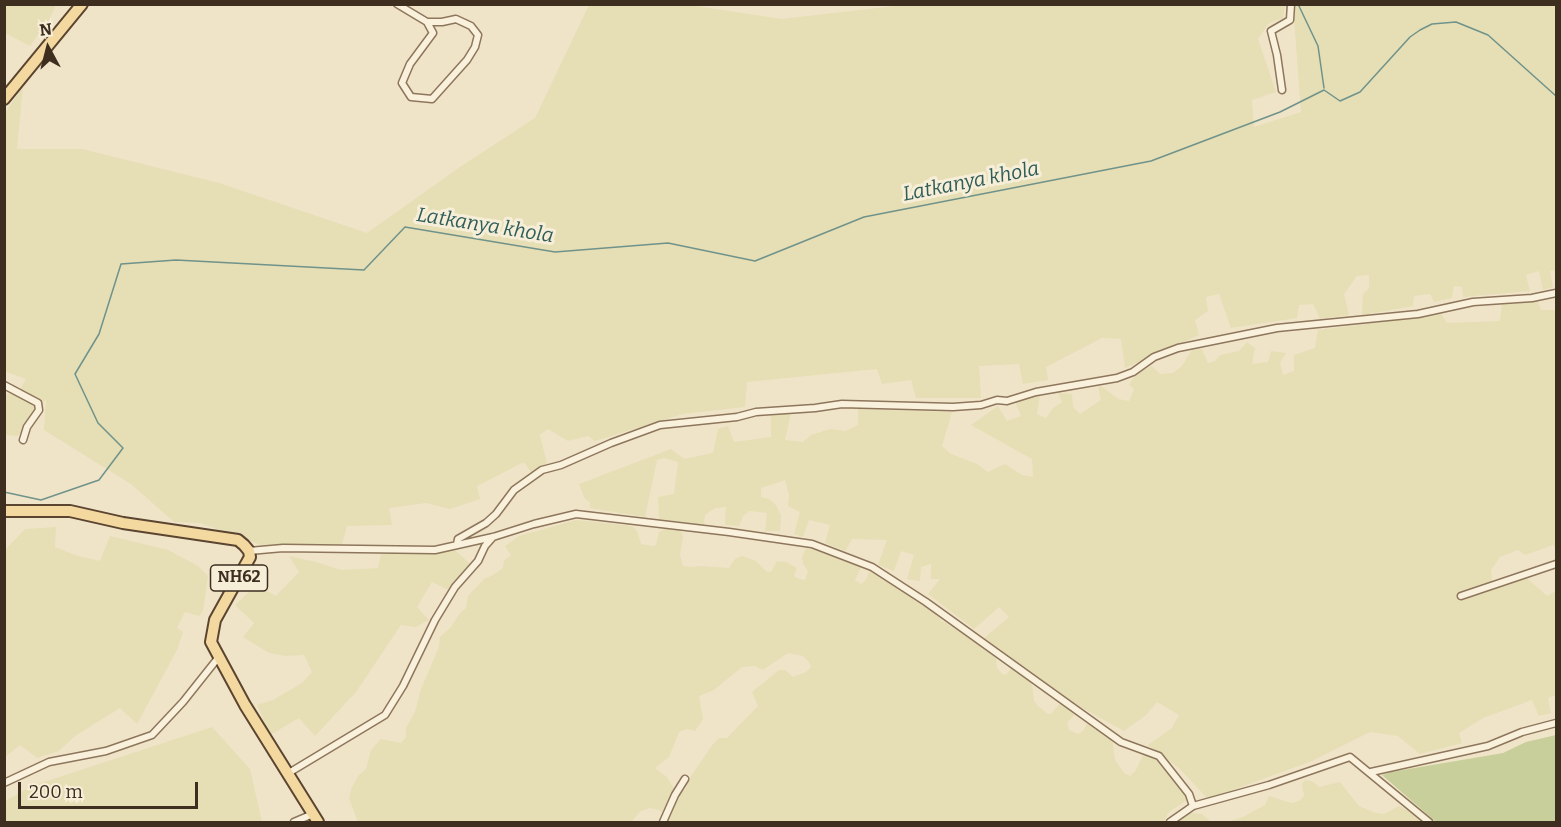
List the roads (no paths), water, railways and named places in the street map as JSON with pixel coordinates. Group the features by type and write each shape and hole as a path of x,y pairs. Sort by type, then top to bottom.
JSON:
{"main road":[{"path":"4,99 82,4"},
{"name":"NH62","path":"4,511 70,511 123,524 238,540 249,551 250,557 213,626 211,642 218,658 315,818"}],"street":[{"path":"397,4 427,21 442,22 456,19 471,26 478,35 475,47 467,60 432,99 411,97 402,83 410,64 433,33 427,21"},
{"path":"1282,90 1271,31 1290,20 1291,4"},
{"path":"457,544 458,540 496,514 514,489 542,470 561,465 660,425 737,417 756,412 842,404 953,407 981,405 997,400 1007,401 1036,392 1117,378 1133,372 1154,357 1178,348 1277,328 1418,314 1473,302 1532,298 1557,293"},
{"path":"4,385 38,403 39,410 27,428 23,440"},
{"path":"249,551 283,548 435,550 576,514 812,544 872,567 926,602 1121,742 1159,756 1189,794 1193,806"},
{"path":"287,774 385,715 404,686 435,620 455,586 478,561 485,546 493,537"},
{"path":"1461,596 1557,564"},
{"path":"4,783 49,762 106,751 152,735 183,702 218,658"},
{"path":"1371,772 1488,746 1522,732 1557,723"},
{"path":"1170,822 1193,806 1269,785 1350,757 1429,822"},
{"path":"663,822 685,779"},
{"path":"294,822 315,818"}],"waterway":[{"path":"1298,4 1318,46 1324,88"},
{"name":"Latkanya khola","path":"4,492 41,500 99,480 123,448 98,423 75,374 99,334 121,264 176,260 364,270 405,227 555,252 668,243 755,261 864,217 1151,161 1280,112 1324,90 1340,101 1360,92 1410,37 1432,24 1456,22 1488,35 1556,96"}]}
